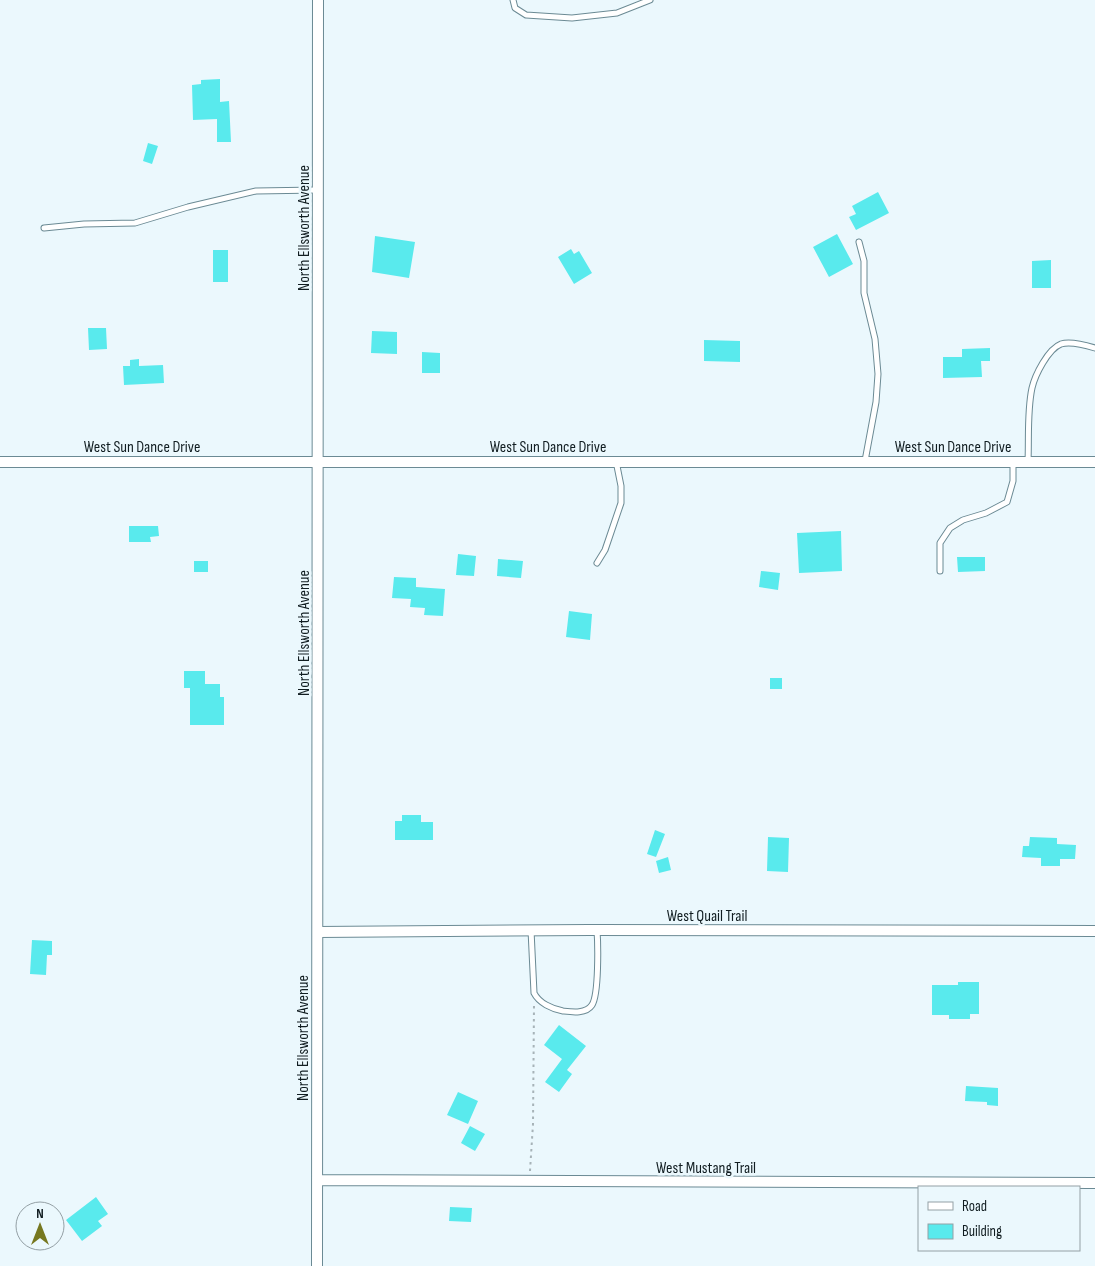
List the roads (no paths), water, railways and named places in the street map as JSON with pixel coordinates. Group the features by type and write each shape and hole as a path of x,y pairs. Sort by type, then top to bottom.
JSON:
{"street":[{"name":"North Ellsworth Avenue","path":"317,1266 318,0"},
{"name":"West Sun Dance Drive","path":"0,462 1095,462"},
{"name":"West Quail Trail","path":"318,932 531,930 1095,931"},
{"name":"West Mustang Trail","path":"317,1180 1095,1183"}],"lane":[{"path":"513,0 515,8 526,15 572,18 617,13 650,0"},
{"path":"44,228 84,224 135,223 188,207 256,191 318,190"},
{"path":"859,242 864,261 864,293 875,339 878,374 876,402 865,461"},
{"path":"1028,462 1032,387 1044,361 1053,348 1063,344 1083,344 1095,348"},
{"path":"597,563 605,550 621,502 621,486 615,461"},
{"path":"940,572 940,543 950,528 963,520 986,513 1007,502 1013,481 1013,461"},
{"path":"531,930 534,993 537,998 554,1010 575,1012 588,1008 593,1004 595,996 597,930"}]}
